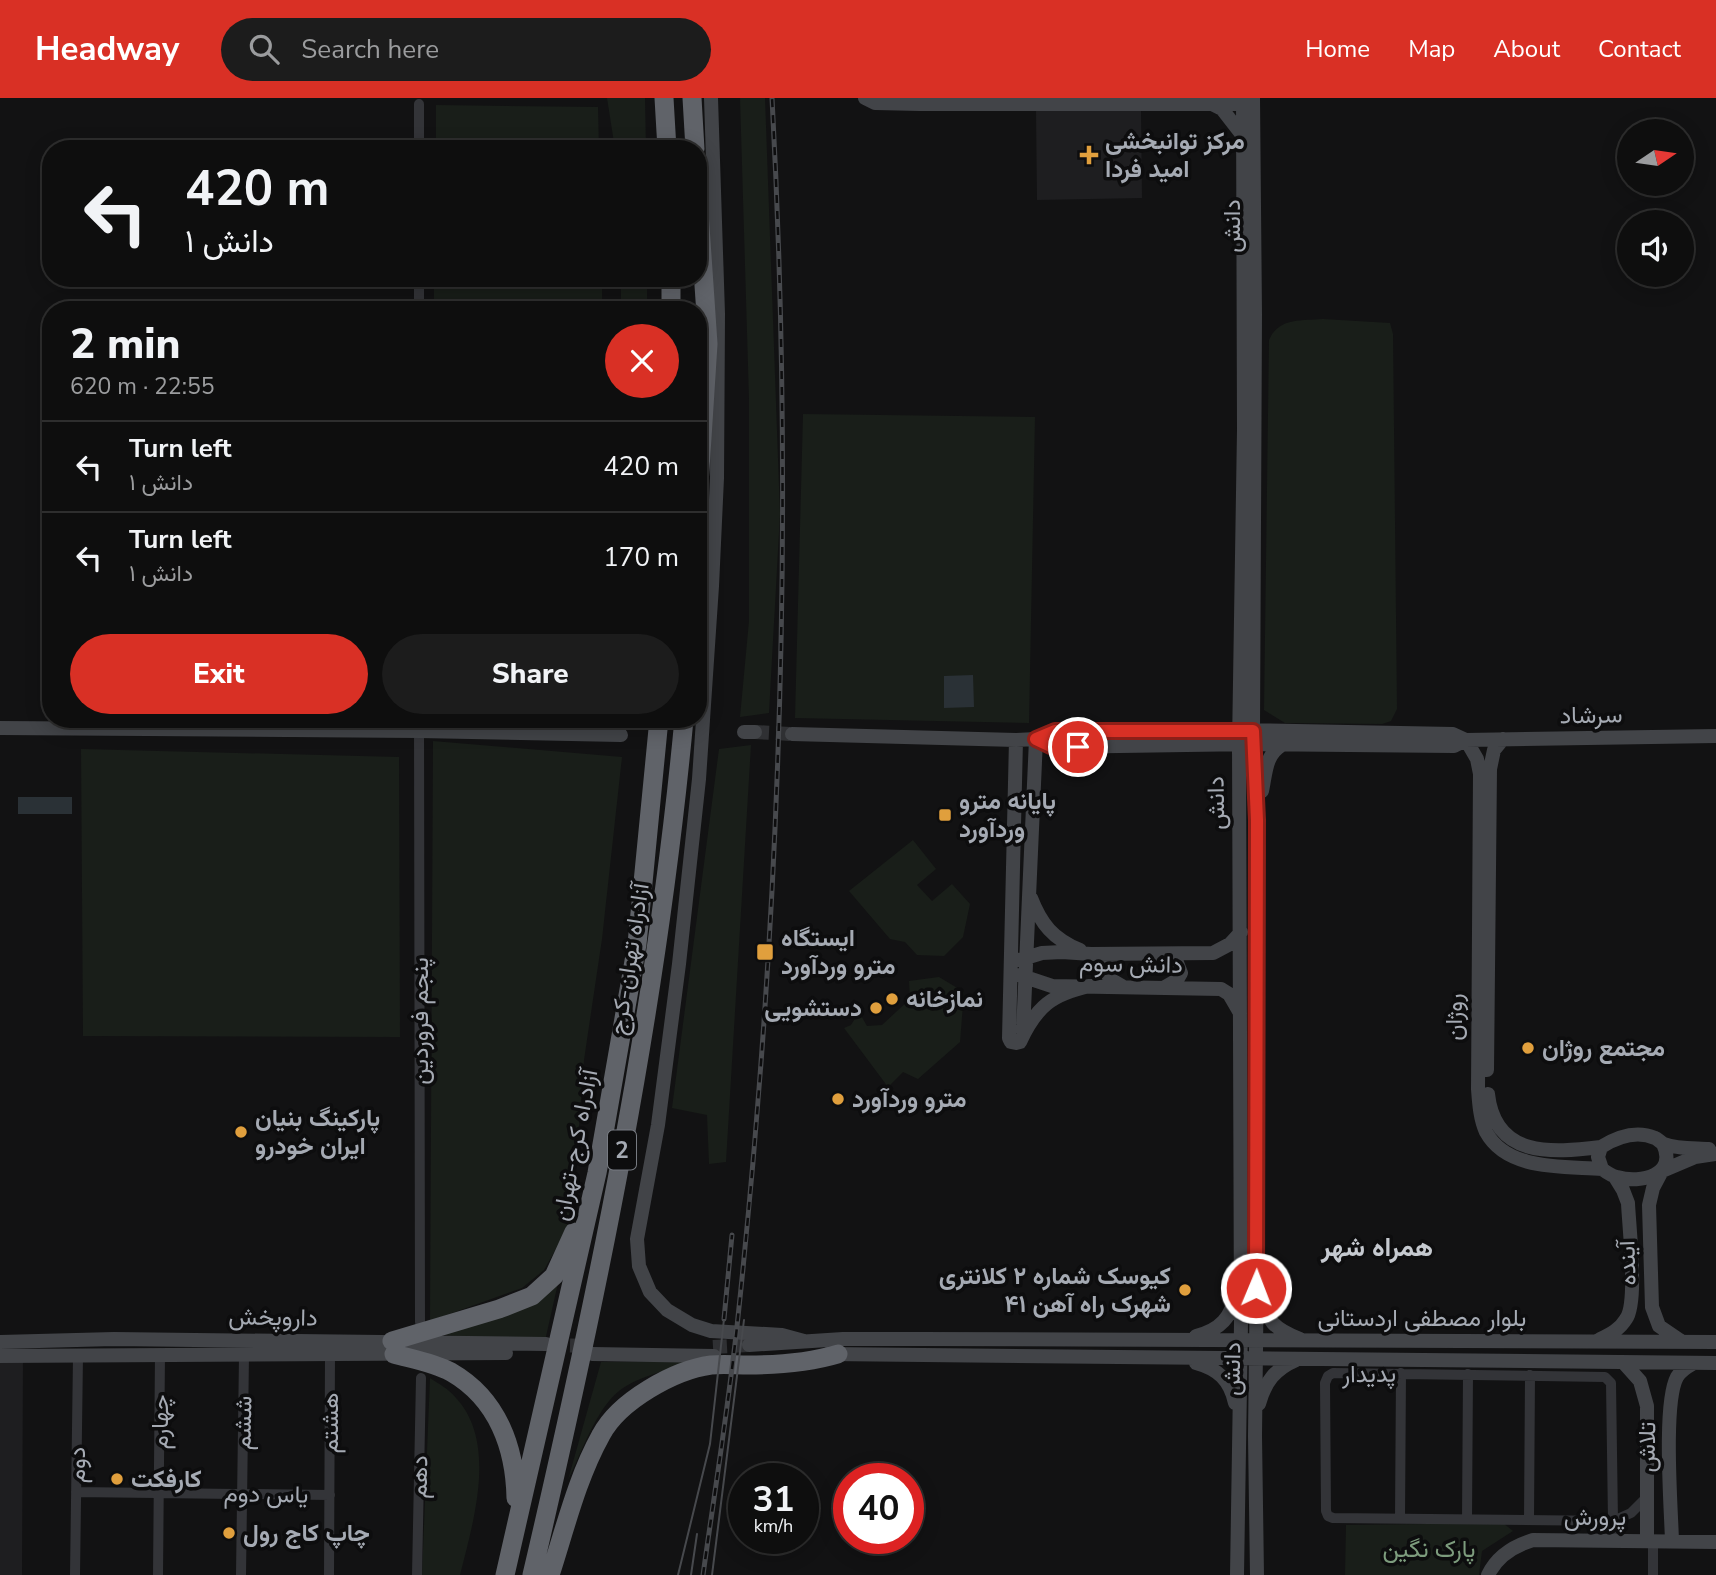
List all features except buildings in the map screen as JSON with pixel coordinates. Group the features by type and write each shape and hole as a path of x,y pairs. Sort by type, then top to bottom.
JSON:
{"highway":[{"path":"664,98 666,140"},
{"path":"692,98 694,140"},
{"path":"707,329 707,360"},
{"name":"آزادراه کرج-تهران","path":"505,1575 597,1173 638,944 658,728"},
{"name":"آزادراه تهران-کرج","path":"532,1575 615,1195 656,956 675,817 683,728"},
{"path":"393,1348 516,1303 543,1288 554,1276 568,1248 597,1173"},
{"path":"393,1348 452,1373 469,1386 496,1416 509,1443 514,1469 516,1497 512,1548"},
{"path":"550,1575 581,1482 602,1433 624,1407 665,1380 711,1365 811,1362 838,1354"}],"street":[{"path":"707,660 717,478 718,314 711,98"},
{"path":"865,98 875,103 909,104 1248,101"},
{"name":"دانش","path":"1248,101 1243,136 1246,738 1257,820 1257,1262 1248,1341"},
{"name":"دانش","path":"1248,101 1255,314 1241,932 1241,1264 1255,1436 1257,1575"},
{"path":"1210,103 1222,109 1243,136"},
{"path":"419,104 419,140"},
{"path":"0,728 42,728"},
{"name":"پنجم فروردین","path":"419,728 420,1322"},
{"path":"480,728 621,735"},
{"path":"702,728 680,964 658,1125 637,1240 639,1266 650,1292 667,1310 692,1325 711,1331 782,1335 804,1341"},
{"path":"792,734 1036,739 1053,747 1246,738"},
{"name":"سرشاد","path":"1246,738 1453,734 1466,740"},
{"name":"سرشاد","path":"1246,738 1282,745 1454,746 1466,740 1716,736"},
{"path":"1016,740 1010,1038 1016,1044 1020,1042 1023,1032 1036,739"},
{"path":"1485,772 1494,750 1503,739"},
{"path":"1466,740 1485,772"},
{"path":"1257,820 1267,763 1275,749 1282,745"},
{"name":"روژان","path":"1485,772 1480,1112 1486,1131 1496,1144 1513,1158 1534,1163 1602,1169"},
{"path":"1029,890 1043,925 1066,944 1090,954"},
{"name":"دانش سوم","path":"1240,1013 1229,994 1220,989 1052,986 1026,977 1011,967 1042,953 1213,953 1230,944 1241,932"},
{"path":"1123,986 1110,979 1105,969 1110,960 1125,954"},
{"path":"1165,987 1177,980 1181,973 1176,960 1166,954"},
{"path":"1023,1032 1038,1009 1069,990 1090,986"},
{"name":"روژان","path":"1482,1042 1489,1110 1506,1135 1524,1146 1560,1152 1601,1147"},
{"path":"1662,1171 1667,1162 1667,1153 1657,1139 1645,1135 1626,1135 1601,1147 1598,1157 1602,1169 1615,1177 1629,1179 1646,1178 1716,1151"},
{"path":"1663,1144 1716,1151"},
{"name":"آینده","path":"1662,1171 1648,1205 1652,1307 1659,1326 1682,1342"},
{"path":"1595,1341 1617,1331 1628,1317 1632,1300 1628,1203 1615,1177"},
{"path":"1257,1262 1264,1310 1269,1320 1279,1329 1304,1341"},
{"path":"1178,1339 1214,1331 1228,1318 1234,1304 1241,1264"},
{"path":"110,1354 105,1346 114,1339"},
{"name":"داروپخش","path":"0,1342 114,1339 393,1348 545,1349"},
{"name":"بلوار مصطفی اردستانی","path":"1716,1342 843,1339 804,1341 750,1350 838,1354 1248,1360 1716,1363"},
{"path":"1331,1341 1325,1345 1323,1351 1332,1359"},
{"name":"داروپخش","path":"0,1356 330,1354 393,1348"},
{"path":"593,1350 713,1351"},
{"name":"چهارم","path":"159,1575 160,1354"},
{"name":"هشتم","path":"329,1575 330,1354"},
{"name":"ششم","path":"241,1575 244,1355"},
{"name":"دوم","path":"75,1575 78,1356"},
{"path":"1181,1359 1211,1367 1223,1376 1232,1390 1239,1422"},
{"path":"1255,1436 1265,1385 1284,1366 1299,1359"},
{"name":"دانش","path":"1237,1575 1239,1422 1248,1360"},
{"name":"تلاش","path":"1623,1362 1640,1381 1647,1414 1650,1540"},
{"name":"تلاش","path":"1672,1541 1670,1415 1676,1379 1682,1370 1694,1363"},
{"name":"پدیدار","path":"1333,1373 1401,1373 1605,1377 1611,1383 1613,1521 1328,1516 1325,1383 1328,1376 1333,1373"},
{"path":"1400,1518 1401,1373"},
{"path":"1467,1519 1468,1374"},
{"path":"1529,1519 1530,1375"},
{"name":"دهم","path":"417,1575 421,1378"},
{"path":"1647,1414 1659,1405 1670,1415"},
{"path":"1648,1481 1658,1489 1665,1488 1670,1483"},
{"name":"یاس دوم","path":"76,1492 330,1495"},
{"path":"1613,1540 1613,1521 1631,1513 1647,1497"},
{"name":"پرورش","path":"1488,1575 1502,1556 1516,1545 1532,1540 1716,1542"},
{"path":"1650,1540 1653,1575"}],"shaded area":[{"name":"مرکز توانبخشی امید فردا","path":"1141,110 1142,198 1037,200 1036,111"},
{"path":"973,675 974,707 944,708 944,676"},
{"path":"18,797 72,797 72,814 18,814"},
{"path":"0,1356 23,1356 22,1575 0,1575"}],"green space":[{"path":"607,98 645,98 646,140 614,140"},
{"path":"740,98 765,98 780,514 769,713 740,717 749,621 749,399"},
{"path":"436,105 598,107 599,140 436,140"},
{"path":"434,287 602,287 602,301 434,301"},
{"path":"621,287 647,287 647,301 621,301"},
{"path":"1299,320 1390,323 1393,334 1397,709 1391,721 1382,724 1285,723 1264,710 1269,340 1279,327 1285,324"},
{"path":"803,414 1035,417 1029,723 795,718"},
{"path":"433,741 622,757 602,939 584,1060 573,1206 565,1233 544,1270 522,1288 430,1321"},
{"path":"751,745 726,1162 709,1164 707,1115 672,1108 719,749"},
{"path":"81,749 399,757 400,1037 83,1036"},
{"path":"913,840 936,869 917,885 932,901 952,884 970,904 963,937 944,956 917,955 905,942 890,939 849,891"},
{"path":"939,977 964,992 960,1042 918,1079 903,1072 888,1087 844,1028 851,1025 859,1012 867,1026 882,1025 910,999 909,981"},
{"path":"558,1283 545,1341 440,1335"},
{"path":"695,1361 645,1377 619,1391 596,1420 568,1480 601,1362"},
{"path":"430,1378 456,1398 469,1416 476,1437 479,1484 460,1575 422,1575"},
{"name":"پارک نگین","path":"1503,1523 1513,1531 1482,1551 1479,1575 1345,1575 1346,1525"}],"tunnel":[{"path":"755,732 792,734"},
{"path":"549,1345 593,1346"},
{"path":"713,1347 749,1345"}],"tram line":[{"path":"678,1575 710,1444 724,1319"},
{"path":"712,1575 744,1320"},
{"path":"691,1575 697,1534"}],"railway":[{"path":"703,1575 738,1317 753,1165 773,861 782,556 782,403 772,98"},
{"path":"724,1319 732,1235"}],"place":[{"name":"مرکز توانبخشی امید فردا","path":"1089,155"},
{"name":"پایانه مترو وردآورد","path":"945,815"},
{"name":"ایستگاه مترو وردآورد","path":"765,952"},
{"name":"نمازخانه","path":"892,999"},
{"name":"دستشویی","path":"876,1008"},
{"name":"مجتمع روژان","path":"1528,1048"},
{"name":"مترو وردآورد","path":"838,1099"},
{"name":"پارکینگ بنیان ایران خودرو","path":"241,1132"},
{"name":"کیوسک شماره ۲ کلانتری ۴۱ شهرک راه آهن","path":"1185,1290"},
{"name":"کارفکت","path":"117,1479"},
{"name":"چاپ کاج رول","path":"229,1533"}],"district":[{"name":"همراه شهر","path":"1377,1247"}],"route":[{"path":"1078,747 1053,747 1036,739 1055,731 1253,731 1257,820 1256,1288"}]}
